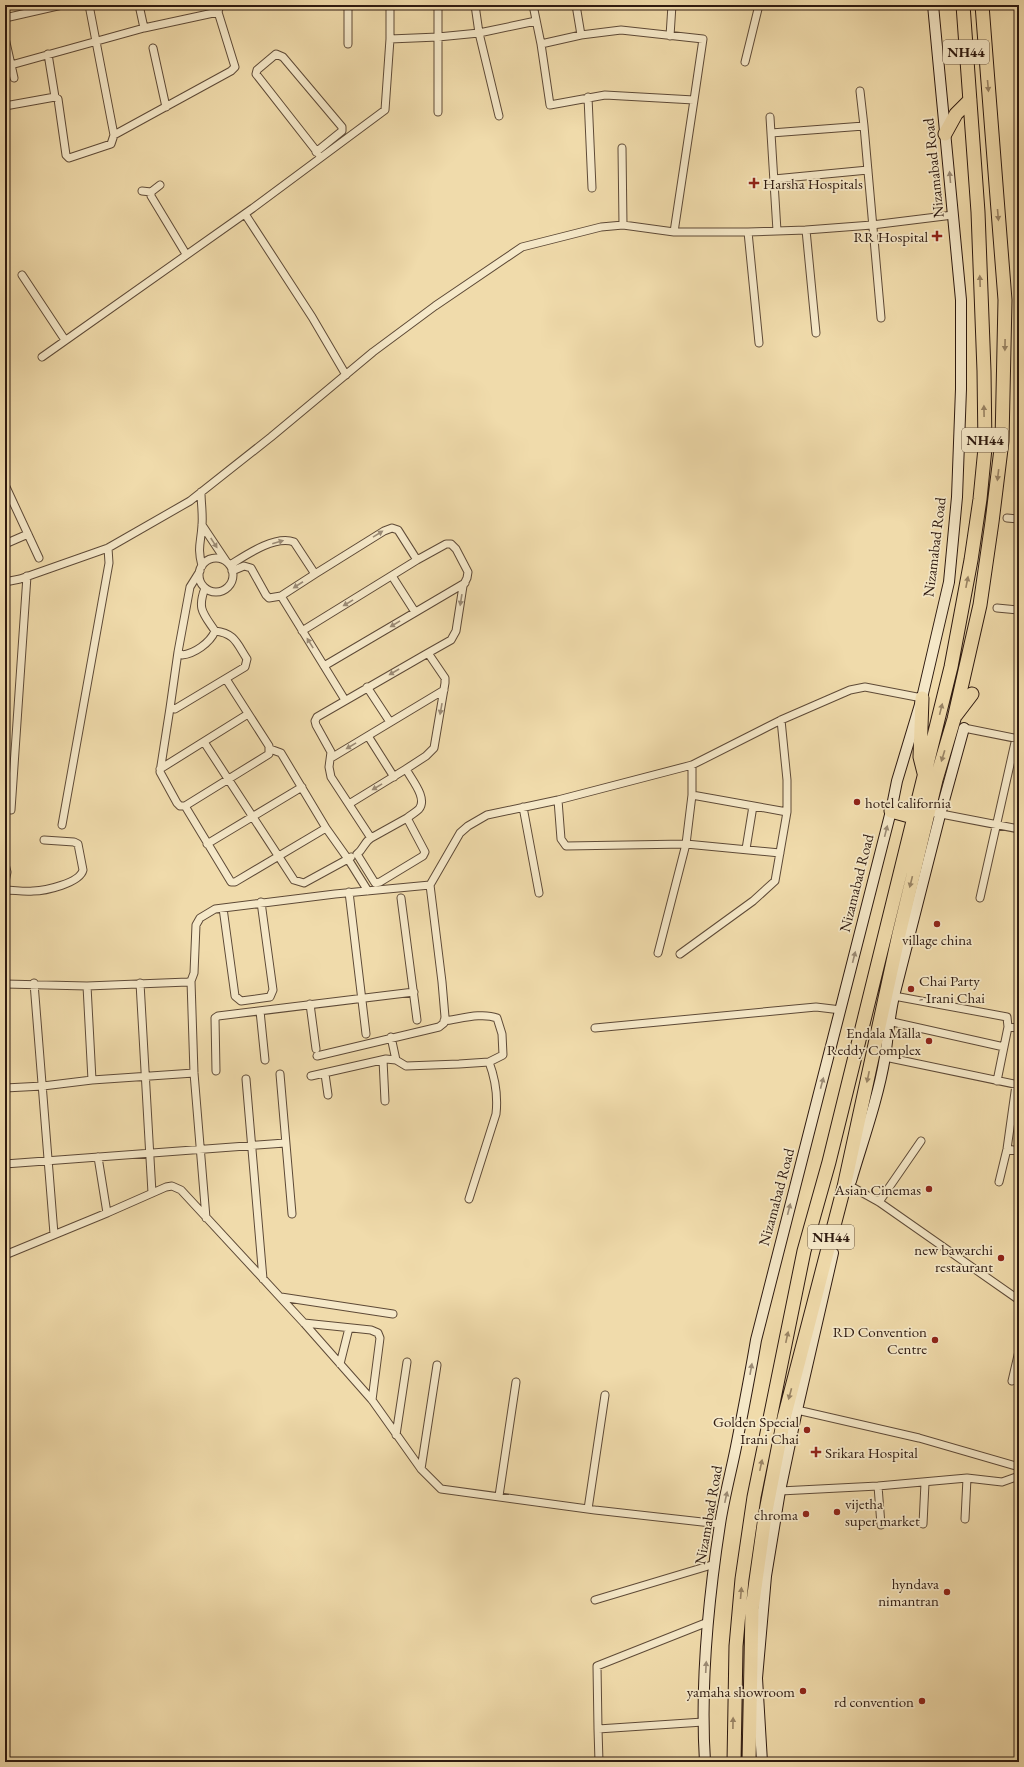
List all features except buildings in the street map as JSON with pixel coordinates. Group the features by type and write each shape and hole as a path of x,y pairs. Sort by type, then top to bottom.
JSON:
{"highway":[{"name":"NH44","path":"734,1762 736,1646 742,1579 756,1489 804,1251 829,1162 951,667 971,560 985,448 984,372 978,212 963,5"},
{"name":"NH44","path":"749,1762 752,1609 762,1576 762,1541 784,1418 847,1184 899,934 934,813 980,605 992,522 1002,426 1005,300 982,5"},
{"path":"946,134 956,114 970,100"},
{"path":"954,719 972,694"},
{"path":"922,698 920,757 925,774"},
{"path":"891,811 914,817"},
{"path":"748,1538 762,1541"}],"main road":[{"name":"Nizamabad Road","path":"705,1762 702,1722 708,1622 715,1564 720,1524 756,1340 841,1010 891,811 900,768 922,698 949,582 957,498 961,389 961,300 933,5"},
{"path":"762,1762 757,1678 762,1576 847,1184 875,1103 885,1057 888,1021 934,813 964,728"}],"street":[{"path":"5,18 62,5"},
{"path":"48,54 55,97 58,99 66,155 69,158 111,144 114,135 89,5"},
{"path":"139,5 144,28"},
{"path":"348,5 348,44"},
{"path":"42,357 186,254 245,214 318,155 385,110 390,39 390,5"},
{"path":"438,5 438,112"},
{"path":"475,5 479,33 499,116"},
{"path":"532,5 541,44 550,105 588,97 623,95 694,100"},
{"path":"576,5 581,35"},
{"path":"670,36 672,5"},
{"path":"745,62 759,5"},
{"path":"11,65 219,9 235,67 114,135"},
{"path":"390,39 438,37 479,33 536,21"},
{"path":"541,44 581,35 621,30 703,39 674,232"},
{"path":"5,38 14,78"},
{"path":"153,48 166,107"},
{"path":"276,54 283,57 342,127 342,131 318,155 256,74 257,70 276,54"},
{"path":"860,90 881,318"},
{"path":"5,106 55,97"},
{"path":"588,97 592,188"},
{"path":"770,117 777,230"},
{"path":"771,133 864,126"},
{"path":"622,148 623,225"},
{"path":"774,179 868,170"},
{"path":"142,191 151,192 160,185"},
{"path":"151,192 155,202 186,254"},
{"path":"245,214 312,317 346,375"},
{"path":"5,582 108,548 190,500 272,437 373,352 435,306 522,247 601,227 623,225 674,232 748,232 806,230 872,225 953,216"},
{"path":"806,230 816,333"},
{"path":"748,232 759,343"},
{"path":"22,275 65,340"},
{"path":"6,487 39,558"},
{"path":"200,492 202,525 198,545 201,582 205,588 214,592 224,590 232,582 234,576 230,566 202,525"},
{"path":"1007,518 1019,519"},
{"path":"270,750 270,754 185,806 180,806 177,803 161,776 160,769 178,652 190,587 206,562 216,558 230,566 244,566 251,568 269,598 281,596 384,531 392,528 398,530 417,560"},
{"path":"5,544 28,534"},
{"path":"230,566 259,548 282,540 289,540 294,542 315,574"},
{"path":"302,631 417,560 446,544 451,544 468,572 464,583 456,631 451,640 345,700 317,717 315,721 331,752 329,767 331,777 370,838"},
{"path":"62,825 109,563 108,548"},
{"path":"11,810 27,576"},
{"path":"392,576 416,612"},
{"path":"324,666 464,583"},
{"path":"170,708 177,709 245,667 247,659 232,635 215,631 201,610 202,597 205,588"},
{"path":"281,596 345,700"},
{"path":"997,608 1019,610"},
{"path":"178,652 184,655 205,644 213,637 215,631"},
{"path":"349,804 426,756 434,748 445,678 428,653"},
{"path":"226,679 270,750 280,753 326,828 368,891"},
{"path":"367,687 390,722"},
{"path":"444,1021 442,982 430,885 460,833 468,826 487,815 558,800 692,765 781,720 850,690 865,687 922,698"},
{"path":"331,758 444,690"},
{"path":"160,769 248,714"},
{"path":"680,954 753,901 775,881 787,812 787,780 781,720"},
{"path":"964,728 1018,738 996,825 980,898"},
{"path":"368,736 394,777"},
{"path":"204,742 294,880 304,883 356,854 363,849 367,840 419,810 422,804 422,798 406,769"},
{"path":"658,954 686,844 692,795 692,765"},
{"path":"207,844 302,787"},
{"path":"692,795 787,812"},
{"path":"558,800 561,839 566,846 686,844 780,853"},
{"path":"185,806 231,882 235,882 326,828"},
{"path":"746,849 753,806"},
{"path":"523,807 538,893"},
{"path":"934,813 1019,829"},
{"path":"356,854 375,883 380,882 423,856 425,852 424,847 406,818"},
{"path":"5,890 32,892 44,890 76,879 82,874 83,870 78,844 74,842 44,840"},
{"path":"5,864 7,872 5,882"},
{"path":"206,1219 194,1073 191,981 194,973 196,925 200,918 216,909 334,890 349,892 430,885"},
{"path":"349,892 366,1034"},
{"path":"401,898 417,1020"},
{"path":"223,908 235,996 241,1001 270,997 273,990 261,902"},
{"path":"5,984 34,983 87,986 191,981"},
{"path":"34,983 54,1234"},
{"path":"140,983 152,1193"},
{"path":"87,986 92,1080"},
{"path":"216,1071 216,1017 414,992"},
{"path":"894,996 1004,1016 1008,1019 1008,1027 997,1081"},
{"path":"310,1004 317,1052 439,1027 444,1021 481,1016 492,1016 497,1018 500,1022 504,1051 503,1055 489,1062 406,1066 396,1060 389,1059 311,1076"},
{"path":"595,1028 816,1007 841,1010"},
{"path":"260,1011 265,1060"},
{"path":"888,1021 1004,1047"},
{"path":"1008,1027 1019,1028"},
{"path":"391,1038 396,1060"},
{"path":"885,1057 1018,1085 1007,1149 999,1182"},
{"path":"383,1060 385,1101"},
{"path":"468,1199 496,1114 496,1091 489,1062"},
{"path":"5,1088 194,1073"},
{"path":"280,1074 292,1214"},
{"path":"325,1074 328,1094"},
{"path":"246,1079 263,1279"},
{"path":"879,1202 921,1141"},
{"path":"5,1164 285,1143"},
{"path":"1007,1149 1019,1151"},
{"path":"98,1157 107,1214"},
{"path":"847,1184 879,1202 1019,1300"},
{"path":"5,1255 54,1234 107,1214 166,1187 176,1187 181,1190 206,1219 281,1297 372,1400 421,1469 441,1489 588,1509 720,1524"},
{"path":"281,1297 393,1314"},
{"path":"304,1323 371,1330 378,1334 380,1338 372,1400"},
{"path":"340,1364 349,1328"},
{"path":"1012,1381 1019,1351"},
{"path":"396,1435 407,1362"},
{"path":"421,1469 437,1365"},
{"path":"499,1496 516,1382"},
{"path":"588,1509 606,1395"},
{"path":"797,1410 919,1438 1019,1467"},
{"path":"780,1491 878,1486 967,1478 1002,1482 1019,1476"},
{"path":"965,1519 967,1478"},
{"path":"923,1524 925,1482"},
{"path":"878,1486 881,1526"},
{"path":"595,1600 715,1564"},
{"path":"600,1762 597,1666 708,1622"},
{"path":"598,1729 702,1722"}],"place":[{"name":"Harsha Hospitals","path":"754,183"},
{"name":"RR Hospital","path":"937,236"},
{"name":"hotel california","path":"857,802"},
{"name":"village china","path":"937,924"},
{"name":"Chai Party - Irani Chai","path":"911,989"},
{"name":"Endala Malla Reddy Complex","path":"929,1041"},
{"name":"Asian Cinemas","path":"929,1189"},
{"name":"new bawarchi restaurant","path":"1001,1258"},
{"name":"RD Convention Centre","path":"935,1340"},
{"name":"Golden Special Irani Chai","path":"807,1430"},
{"name":"Srikara Hospital","path":"816,1452"},
{"name":"vijetha super market","path":"837,1512"},
{"name":"chroma","path":"806,1514"},
{"name":"hyndava nimantran","path":"947,1592"},
{"name":"yamaha showroom","path":"803,1691"},
{"name":"rd convention","path":"922,1701"}]}
